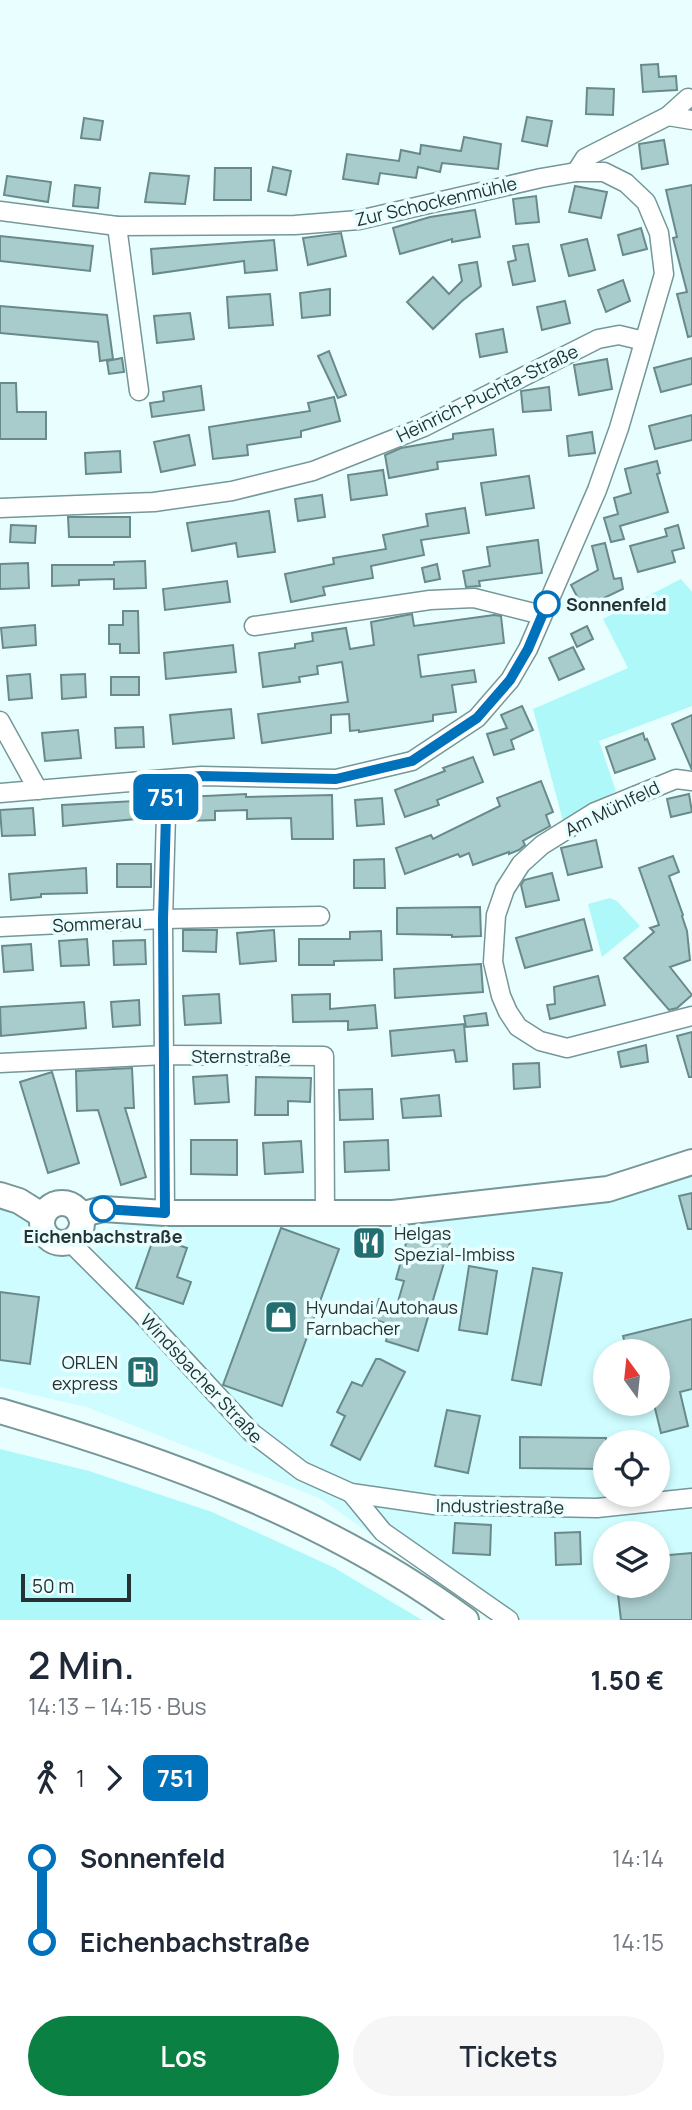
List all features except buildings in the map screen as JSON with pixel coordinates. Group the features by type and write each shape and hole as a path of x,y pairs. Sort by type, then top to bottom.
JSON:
{"street":[{"path":"576,172 585,158 668,116 688,98"},
{"path":"668,116 692,120"},
{"path":"0,793 201,776 336,779 412,761 477,718 510,680 528,649 597,491 619,428 664,274 659,233 646,202 626,183 604,172 576,172"},
{"name":"Zur Schockenmühle","path":"0,211 117,226 295,225 359,220 576,172"},
{"path":"117,226 139,391"},
{"name":"Heinrich-Puchta-Straße","path":"0,508 154,502 232,491 313,471 424,427 598,339 620,335 644,341"},
{"path":"254,626 430,600 474,598 542,615"},
{"path":"0,721 38,790"},
{"name":"Am Mühlfeld","path":"692,781 676,779 595,812 542,845 521,863 505,889 496,915 493,962 501,996 508,1012 518,1027 540,1041 567,1048 692,1016"},
{"path":"165,1213 163,919 167,780"},
{"name":"Sommerau","path":"0,927 163,919 320,916"},
{"name":"Sternstraße","path":"0,1063 165,1055 324,1056 325,1214"},
{"path":"80,1215 103,1209 165,1213 393,1213 608,1189 692,1162"},
{"path":"0,1195 19,1201 43,1216"},
{"path":"58,1203 71,1206 80,1215 82,1228 69,1242 57,1242 46,1235 43,1216 58,1203"},
{"name":"Windsbacher Straße","path":"69,1242 142,1314 252,1433 302,1471 351,1493"},
{"path":"0,1411 148,1458 262,1503 352,1548 425,1590 466,1620"},
{"path":"0,1419 45,1424"},
{"path":"351,1493 383,1532 509,1620"},
{"name":"Industriestraße","path":"351,1493 434,1506 583,1508 692,1498"}],"shaded area":[{"path":"681,579 692,592 692,706 599,741 616,791 563,821 533,709 628,668 603,619"},
{"path":"610,898 617,901 640,926 602,957 588,904"},
{"path":"692,1177 692,1620 494,1620 319,1498 86,1407 0,1387 0,1205 98,1257 98,1238 106,1229 118,1225 615,1199"},
{"path":"0,1449 89,1471 212,1512 333,1567 422,1620 0,1620"}],"bus line":[{"name":"751","path":"103,1209 165,1213 163,919 167,780 201,776 336,779 412,761 477,718 510,680 528,649 547,604"}],"place":[{"name":"Sonnenfeld","path":"547,604"},
{"name":"Eichenbachstraße","path":"103,1209"},
{"name":"Helgas Spezial-Imbiss","path":"369,1243"},
{"name":"Hyundai Autohaus Farnbacher","path":"281,1317"},
{"name":"ORLEN express","path":"143,1372"}]}
